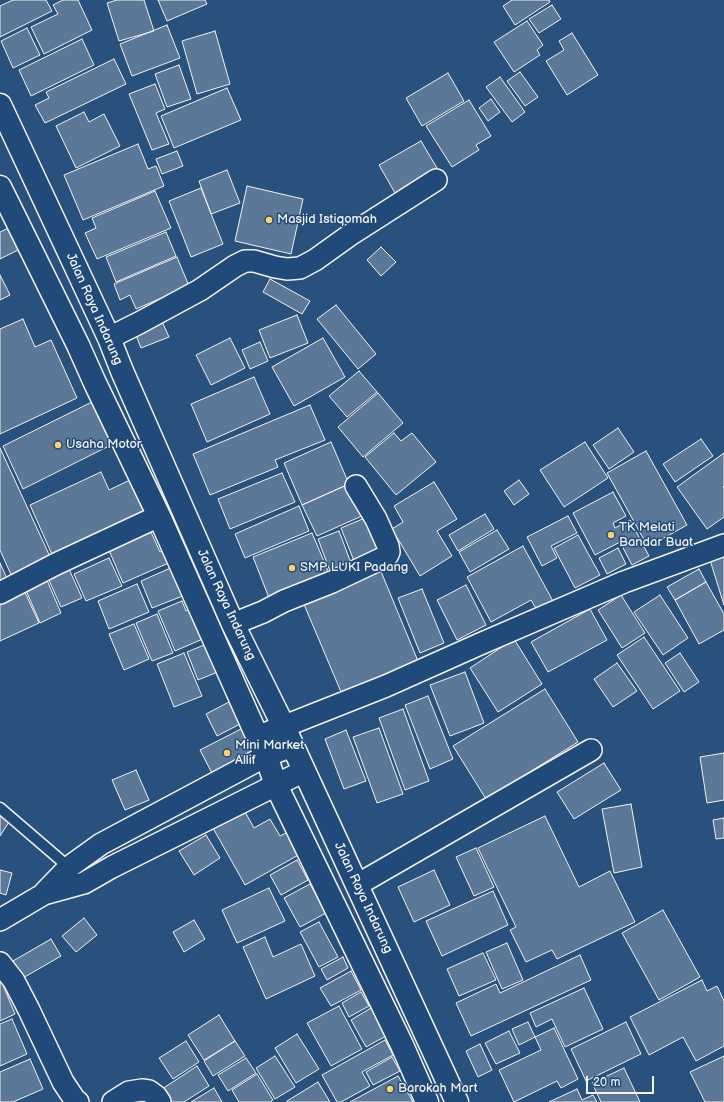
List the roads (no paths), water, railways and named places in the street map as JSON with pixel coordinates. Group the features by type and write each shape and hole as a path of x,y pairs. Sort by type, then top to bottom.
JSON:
{"highway":[{"name":"Jalan Raya Indarung","path":"0,105 109,338 233,624 304,771 457,1102"},
{"name":"Jalan Raya Indarung","path":"0,187 160,516 261,747 276,785 402,1045 427,1102"},
{"path":"95,383 122,371"}],"street":[{"path":"109,338 139,324 200,290 235,266 245,261 254,261 287,269 300,268 315,260 350,235 436,180"},
{"path":"233,624 263,612 284,601 332,582 388,556 388,546 376,519 356,486"},
{"path":"0,593 56,564 160,516"},
{"path":"44,894 70,867 101,844 261,747 288,737 386,686 480,644 624,582 724,545"},
{"path":"357,885 591,750"},
{"path":"0,920 44,894 84,883 112,867 304,771"},
{"path":"0,963 17,987 63,1082 78,1102"},
{"path":"113,1102 129,1092 142,1090 149,1091 156,1096 160,1102"}],"lane":[{"path":"0,808 70,867 84,883"}],"place":[{"name":"Masjid Istiqomah","path":"269,220"},
{"name":"Usaha Motor","path":"58,445"},
{"name":"TK Melati Bandar Buat","path":"611,535"},
{"name":"SMP LUKI Padang","path":"292,568"},
{"name":"Mini Market Allif","path":"227,753"},
{"name":"Barokah Mart","path":"390,1089"}]}
